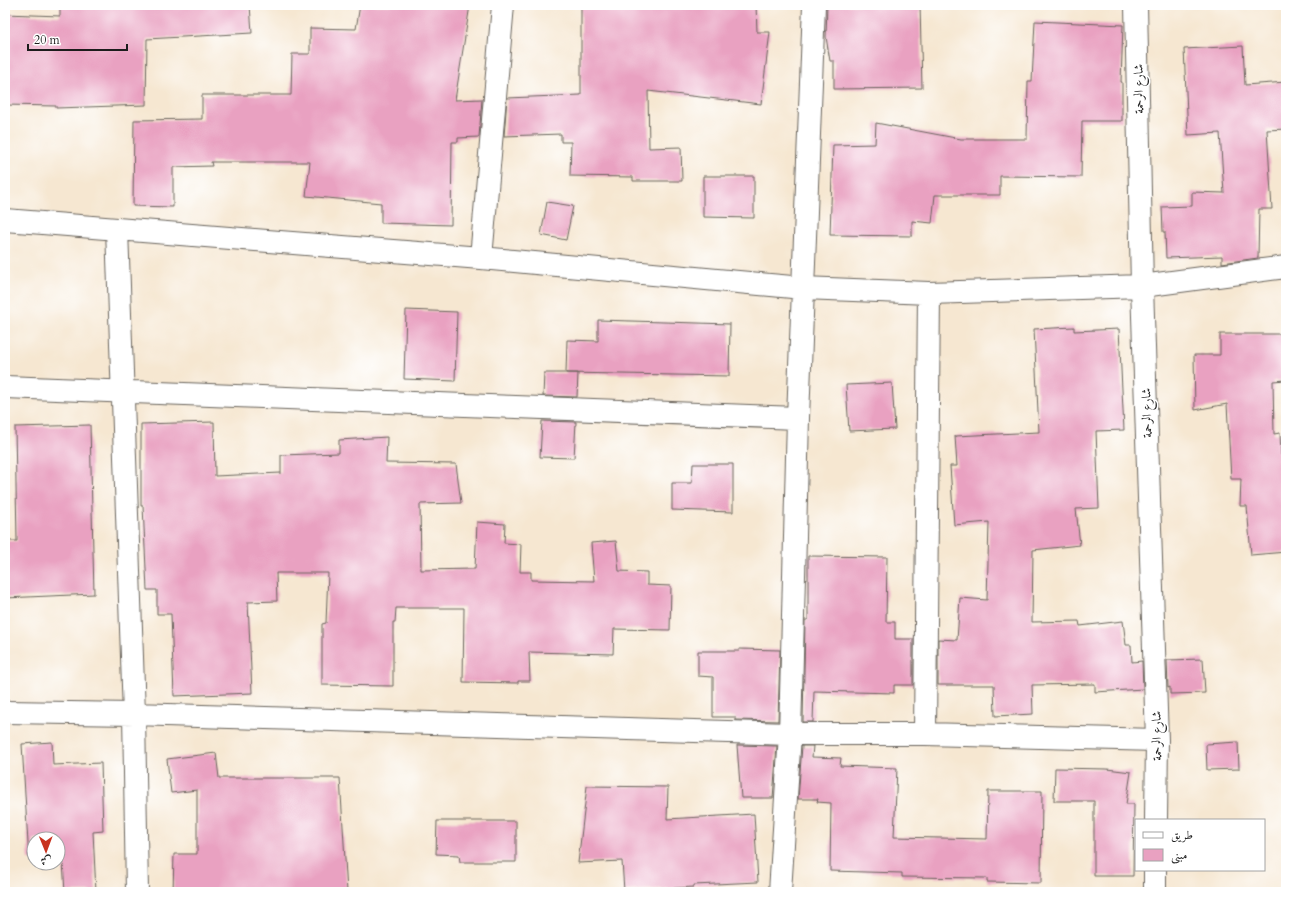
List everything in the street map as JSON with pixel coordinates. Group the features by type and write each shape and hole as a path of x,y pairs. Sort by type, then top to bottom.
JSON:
{"street":[{"path":"481,258 503,5"},
{"path":"780,892 790,734 798,418 814,5"},
{"name":"شارع الرحمة","path":"1136,5 1142,286 1157,740 1156,819"},
{"path":"5,220 481,258 803,288 929,293 1142,286 1286,267"},
{"path":"117,229 124,391 134,714 137,892"},
{"path":"925,734 929,293"},
{"path":"5,387 798,418"},
{"path":"5,712 134,714 790,734 925,734 1157,740"},
{"path":"1155,871 1155,892"}],"building":[{"path":"60,5 250,5 252,33 147,39 146,105 56,108 56,106 5,105 5,14 60,16"},
{"path":"360,5 470,5 455,100 482,99 479,137 458,138 458,142 452,142 451,225 381,223 381,203 306,196 310,162 211,162 212,166 173,167 173,207 133,206 134,120 202,119 202,95 291,95 292,54 310,54 310,28 356,29"},
{"path":"581,5 756,5 757,32 770,32 761,104 648,91 649,148 681,147 682,181 633,181 633,177 570,176 571,142 561,142 561,134 504,136 507,98 581,95"},
{"path":"827,5 920,5 922,88 834,89 834,61 830,61 826,37"},
{"path":"1035,21 1123,25 1121,82 1122,121 1082,121 1081,177 1000,176 1000,195 935,195 932,223 912,221 912,236 830,235 833,145 875,144 876,123 961,139 1027,139 1028,81 1032,81"},
{"path":"1243,46 1245,85 1286,82 1286,129 1267,130 1272,209 1259,209 1258,258 1222,263 1222,256 1166,258 1162,207 1192,206 1192,192 1224,193 1220,133 1188,135 1184,49"},
{"path":"703,176 754,176 754,218 703,217"},
{"path":"547,202 573,206 566,240 541,235"},
{"path":"406,310 457,312 455,381 404,379"},
{"path":"598,320 730,324 729,376 566,373 567,340 598,341"},
{"path":"1074,327 1074,331 1119,329 1124,430 1096,431 1099,508 1076,509 1080,545 1033,550 1032,622 1079,621 1080,626 1123,621 1126,645 1131,645 1132,662 1142,661 1143,689 1095,692 1095,684 1032,685 1033,714 995,716 994,685 938,685 938,639 957,640 960,598 987,600 989,522 954,525 950,466 957,466 955,436 1039,432 1034,329"},
{"path":"1220,334 1286,334 1286,380 1273,381 1274,434 1280,433 1281,455 1286,456 1286,552 1251,555 1247,506 1240,506 1241,479 1231,479 1227,404 1195,410 1194,355 1220,355"},
{"path":"544,373 578,373 577,397 543,396"},
{"path":"892,383 895,429 849,431 846,385"},
{"path":"542,421 576,422 574,458 540,457"},
{"path":"214,422 215,476 281,473 281,455 339,453 339,440 387,437 386,463 456,464 461,503 420,504 421,570 475,569 477,522 505,524 504,543 521,544 520,572 531,572 531,580 594,581 591,543 616,541 619,571 647,572 647,585 671,586 670,630 614,629 613,654 529,652 530,681 518,681 518,683 463,682 464,608 396,608 395,622 393,622 393,686 322,685 322,624 326,623 328,573 276,573 277,601 248,602 252,693 174,696 171,614 157,614 157,590 147,590 143,506 141,506 141,424"},
{"path":"90,425 94,594 5,598 5,541 17,541 15,427"},
{"path":"693,464 733,464 733,512 672,510 672,483 692,483"},
{"path":"808,556 887,557 886,622 895,622 895,639 913,639 913,685 894,685 894,693 814,691 813,722 803,722 805,620 808,620"},
{"path":"739,649 780,650 778,721 735,720 735,717 713,717 713,677 698,676 698,651 739,651"},
{"path":"1203,659 1205,693 1170,694 1170,687 1168,688 1167,660"},
{"path":"52,742 53,765 101,763 103,831 93,832 96,892 65,892 64,871 66,871 66,831 27,831 22,744"},
{"path":"1238,742 1239,769 1207,770 1206,744"},
{"path":"737,745 777,746 773,798 741,798"},
{"path":"802,746 813,746 812,757 841,758 840,766 897,768 894,837 987,839 988,791 1042,791 1041,883 987,882 987,878 902,877 902,873 830,871 831,803 817,802 818,799 798,799"},
{"path":"216,753 219,778 340,778 347,892 173,892 174,854 197,854 197,790 171,793 167,759"},
{"path":"1055,768 1107,769 1131,772 1126,804 1134,804 1133,876 1094,876 1094,801 1054,801"},
{"path":"587,786 668,787 667,819 754,814 758,882 694,885 694,887 624,891 622,861 578,863"},
{"path":"437,821 516,821 516,862 460,862 459,855 436,854"}]}
